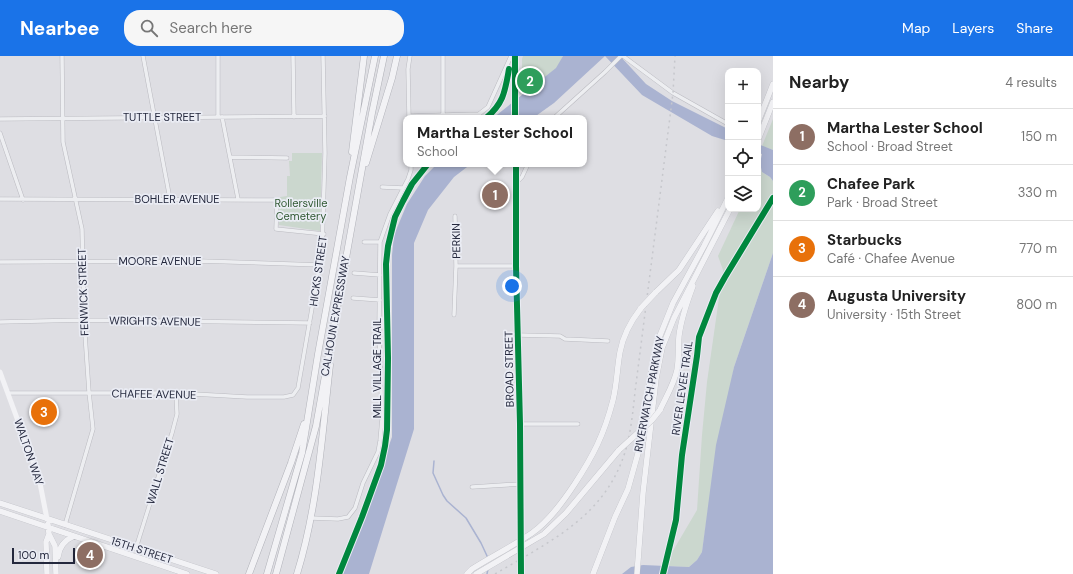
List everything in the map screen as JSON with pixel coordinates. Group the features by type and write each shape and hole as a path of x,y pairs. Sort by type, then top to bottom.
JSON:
{"highway":[{"path":"341,229 364,56"},
{"name":"CALHOUN EXPRESSWAY","path":"267,574 302,453 341,229 375,56"},
{"name":"CALHOUN EXPRESSWAY","path":"276,574 316,426 372,113 384,56"},
{"path":"357,195 392,78 397,56"},
{"path":"298,574 316,494 337,304"},
{"path":"249,574 291,463 311,402"},
{"path":"252,567 252,574"}],"main road":[{"path":"515,56 515,115"},
{"path":"761,115 773,84"},
{"path":"761,132 773,102"},
{"name":"BROAD STREET","path":"516,167 516,266 520,424 521,574"},
{"path":"474,572 498,553 532,533 545,522 565,498 593,455 608,418 614,394 620,350 631,322 641,308 679,270 725,202"},
{"name":"RIVERWATCH PARKWAY","path":"593,574 628,489 642,439 650,380 659,338 673,303 725,203"},
{"name":"RIVERWATCH PARKWAY","path":"636,574 637,551 656,379 662,348 674,318 728,212"},
{"path":"467,574 501,560 544,534 553,526 619,450 652,420 660,410 672,385 677,369 681,322 686,303 705,259"},
{"name":"WALTON WAY","path":"0,372 39,478 49,534 54,546 56,574"},
{"name":"15TH STREET","path":"0,502 47,519 216,574"},
{"name":"15TH STREET","path":"0,511 187,574"},
{"name":"WALTON WAY","path":"47,574 46,542 49,534"},
{"path":"56,574 58,552 63,543 74,536"}],"street":[{"name":"FENWICK STREET","path":"62,56 63,142 82,229 84,320 93,429 65,525"},
{"path":"143,56 170,199"},
{"path":"218,56 220,117 238,199"},
{"path":"293,56 294,117"},
{"name":"HICKS STREET","path":"298,388 321,265 324,234 325,116 323,56"},
{"path":"409,115 408,69 410,56"},
{"path":"443,56 443,115 479,114 488,107 511,56"},
{"path":"557,115 622,56 674,93 725,122"},
{"name":"TUTTLE STREET","path":"0,119 325,116"},
{"path":"0,133 23,200"},
{"path":"230,157 287,158"},
{"path":"311,518 331,519 348,517 355,508 363,483 378,452 382,419 380,242 390,214 403,188 411,167"},
{"path":"517,182 522,178 527,167"},
{"path":"382,187 403,188"},
{"name":"BOHLER AVENUE","path":"0,199 277,200 276,229 324,234"},
{"name":"PERKIN","path":"454,315 456,266 455,216"},
{"path":"364,242 380,242"},
{"name":"MOORE AVENUE","path":"0,262 216,261 321,265"},
{"path":"456,266 516,266"},
{"path":"354,273 380,275"},
{"path":"353,298 380,300"},
{"name":"WRIGHTS AVENUE","path":"0,322 84,320 310,323"},
{"path":"518,335 560,336 564,340 608,341"},
{"name":"CHAFEE AVENUE","path":"8,393 176,393 284,397 293,395 298,388"},
{"name":"WALL STREET","path":"136,548 173,431 177,414 176,393"},
{"path":"520,424 578,424"},
{"path":"472,487 520,484"}],"green space":[{"path":"523,56 563,56 557,68 522,94"},
{"path":"773,119 773,150 762,146"},
{"name":"Rollersville Cemetery","path":"292,153 322,153 320,231 279,225 280,197 287,196 287,176 290,176 289,161 292,161"},
{"path":"761,168 762,172 773,181 773,253 734,367 708,510 702,552 697,560 689,567 664,566 697,510 707,382 723,270 718,256 739,212 761,212"}],"water":[{"path":"563,56 605,56 554,103 537,115 497,115 556,68"},
{"path":"605,56 620,56 646,84 672,101 725,128 725,140 712,136 642,95"},
{"path":"761,145 773,150 773,181 762,172"},
{"path":"434,167 467,167 454,177 428,210 414,243 414,429 369,574 343,574 392,437 392,255 394,235 407,204 425,176"},
{"path":"773,253 773,574 622,574 631,567 643,565 689,567 697,560 702,552 716,445 734,367"}],"waterway":[{"path":"434,461 433,473 443,495 447,501 466,518 488,558"},
{"path":"487,574 488,569"}],"railway":[{"path":"495,574 555,538 574,525 590,510 605,493 617,473 626,449 633,414 673,93 675,56"}],"cycle path":[{"path":"515,56 515,115"},
{"path":"489,115 497,107 503,96 509,69"},
{"name":"MILL VILLAGE TRAIL","path":"339,574 381,465 385,446 387,430 388,358 386,264 388,246 395,217 412,184 426,167"},
{"path":"516,167 516,266 520,424 521,574"},
{"name":"RIVER LEVEE TRAIL","path":"663,574 676,520 682,455 699,337 716,293 773,198"}],"place":[{"name":"Chafee Park","path":"530,81"},
{"name":"Martha Lester School","path":"495,195"},
{"name":"Starbucks","path":"44,412"},
{"name":"Augusta University","path":"90,555"}]}
